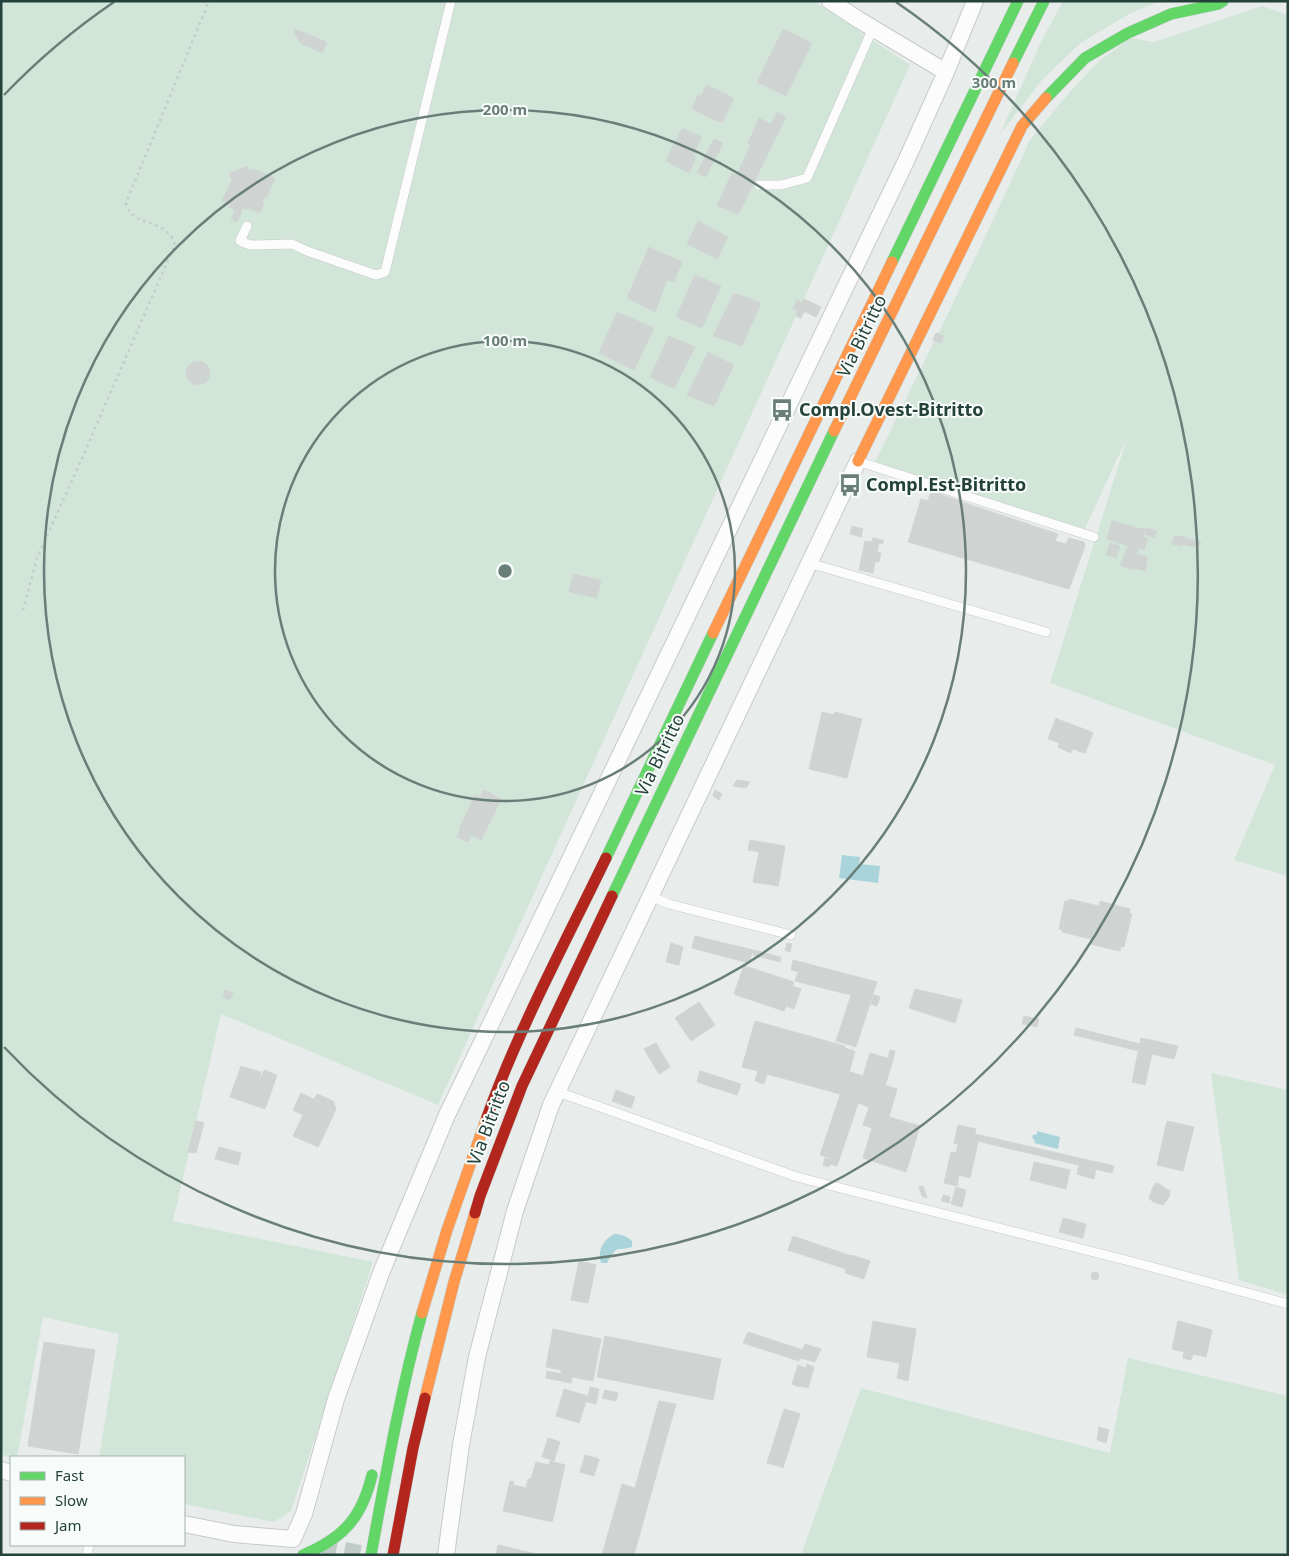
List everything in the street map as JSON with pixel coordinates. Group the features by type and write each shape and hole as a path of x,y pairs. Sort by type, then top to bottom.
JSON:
{"highway":[{"name":"Via Bitritto","path":"371,1555 394,1428 410,1357 447,1230 498,1087 522,1032 1018,1"},
{"name":"Via Bitritto","path":"393,1555 413,1448 454,1282 484,1188 522,1086 823,456 1044,1"},
{"path":"858,461 1022,126 1047,96 1085,58 1128,33 1172,14 1218,4 1223,1"},
{"path":"997,97 1044,26"},
{"path":"437,1225 476,1149"},
{"path":"444,1371 454,1282"},
{"path":"303,1555 329,1542 359,1512 367,1494 374,1464"}],"street":[{"path":"830,1 946,72"},
{"path":"185,1524 234,1534 293,1539 304,1514 336,1399 381,1273 446,1116 906,161 975,1"},
{"path":"446,1555 461,1445 477,1357 515,1211 551,1105 858,461"}],"lane":[{"path":"247,226 240,241 250,245 292,244 376,276 385,272 451,1"},
{"path":"758,185 781,185 807,178 873,28"},
{"path":"858,461 1094,536"},
{"path":"809,563 1046,632"},
{"path":"650,896 668,904 791,935"},
{"path":"558,1092 796,1177 1137,1263 1288,1304"}],"path":[{"path":"23,610 37,558 175,244 170,234 154,224 137,219 128,210 126,202 209,1"}],"green space":[{"path":"1,1 814,1 910,65 438,1105 221,1014 173,1221 373,1262 291,1511 274,1522 185,1504 185,1456 99,1456 119,1334 43,1317 17,1456 10,1456 10,1458 1,1454"},
{"path":"1063,1 1161,1 1131,13 1082,42 1043,79 1000,134 1041,42"},
{"path":"1262,6 1288,15 1288,876 1234,860 1275,765 1050,683 1127,438 1083,533 873,466 979,250 1030,140 1067,95 1099,61 1131,38 1154,42"},
{"path":"1211,1073 1288,1090 1288,1295 1239,1280"},
{"path":"1128,1358 1288,1396 1288,1555 801,1555 861,1388 1110,1453"}],"water":[{"path":"842,855 860,857 859,864 880,866 878,883 839,878"},
{"path":"1037,1131 1060,1137 1058,1149 1034,1143 1035,1141 1032,1137 1037,1134"},
{"path":"614,1234 630,1239 632,1247 616,1250 607,1263 601,1263 600,1250 607,1239"}],"building":[{"path":"295,29 327,42 322,53 300,43 294,32"},
{"path":"783,29 812,43 786,96 757,82"},
{"path":"707,85 728,95 715,120 700,113 707,99 701,96"},
{"path":"698,95 707,99 700,113 692,109"},
{"path":"728,95 734,98 722,123 715,120"},
{"path":"777,112 786,117 738,215 717,205 732,173 736,175 739,170 747,174 759,148 748,143 759,118 771,124"},
{"path":"682,128 693,133 681,156 694,162 689,173 666,161"},
{"path":"693,133 702,137 693,155 696,157 694,162 681,156"},
{"path":"714,139 723,143 717,155 708,150"},
{"path":"751,144 759,148 747,174 739,170"},
{"path":"708,150 717,155 710,169 701,165"},
{"path":"701,165 710,169 706,177 697,173"},
{"path":"247,166 264,203 260,213 243,208 237,222 231,219 235,210 228,207 230,205 222,201 232,180 229,174"},
{"path":"254,169 275,178 266,198 264,197 262,202 249,171"},
{"path":"698,221 728,237 717,259 687,244"},
{"path":"649,247 682,262 674,282 667,280 655,312 627,298"},
{"path":"695,275 721,286 702,328 676,317"},
{"path":"734,293 761,303 742,346 713,336"},
{"path":"804,299 821,307 816,317 799,309"},
{"path":"797,300 802,303 799,309 804,312 801,318 796,316 798,311 793,309"},
{"path":"617,312 654,328 634,370 599,353"},
{"path":"936,333 944,336 941,343 933,340"},
{"path":"669,336 695,347 674,389 650,377"},
{"path":"708,352 734,365 714,406 687,395"},
{"path":"198,361 206,365 210,373 206,381 198,385 190,381 186,373 190,365"},
{"path":"931,491 974,506 971,513 928,501"},
{"path":"921,499 971,513 974,506 1058,534 1055,541 1066,544 1069,538 1084,542 1085,546 1069,589 908,542"},
{"path":"1112,521 1146,530 1137,554 1147,557 1146,571 1133,568 1136,559 1124,555 1128,546 1107,539"},
{"path":"852,526 863,529 861,537 850,534"},
{"path":"1146,528 1157,531 1154,538 1144,534"},
{"path":"1175,535 1201,542 1198,548 1182,544 1182,546 1172,544"},
{"path":"1143,537 1148,539 1144,550 1140,548"},
{"path":"873,538 883,540 883,544 872,542"},
{"path":"865,541 879,543 877,552 881,553 879,562 875,562 873,573 859,570"},
{"path":"1110,543 1120,546 1116,558 1106,554"},
{"path":"1124,555 1136,559 1132,570 1120,565"},
{"path":"573,574 601,580 597,598 569,592"},
{"path":"822,712 834,715 835,712 862,719 847,778 809,769","holes":["832,723 848,727 847,732 852,733 843,771 816,765 823,739 828,740"]},
{"path":"1056,718 1060,720 1052,740 1048,739"},
{"path":"1060,720 1089,731 1081,752 1052,740"},
{"path":"832,723 848,727 847,732 852,733 843,771 816,765 823,739 828,740"},
{"path":"1089,731 1093,733 1085,753 1081,752"},
{"path":"1059,743 1073,748 1071,753 1058,747"},
{"path":"737,780 750,782 746,788 733,786"},
{"path":"484,790 501,799 498,806 480,797"},
{"path":"715,790 722,794 719,800 713,796"},
{"path":"475,795 498,806 481,840 459,829"},
{"path":"460,830 471,835 468,842 457,837"},
{"path":"750,840 785,846 780,876 755,872 759,852 748,850"},
{"path":"755,872 780,876 778,886 753,882"},
{"path":"1069,899 1132,914 1124,947 1062,932"},
{"path":"1065,901 1069,902 1062,930 1059,929"},
{"path":"1100,901 1130,909 1129,914 1099,906"},
{"path":"695,936 753,950 749,963 692,948"},
{"path":"1091,939 1121,947 1120,951 1090,944"},
{"path":"671,943 683,947 679,965 666,962"},
{"path":"787,943 792,944 790,952 785,950"},
{"path":"754,950 781,957 780,962 753,955"},
{"path":"793,960 877,982 856,1047 836,1041 854,986 791,970"},
{"path":"744,965 748,967 739,996 734,994"},
{"path":"748,967 794,982 784,1011 739,996"},
{"path":"798,972 854,986 851,995 795,981"},
{"path":"792,986 801,989 794,1009 786,1006"},
{"path":"915,989 962,1000 955,1023 909,1008"},
{"path":"225,990 233,993 230,1000 223,997"},
{"path":"874,995 880,997 877,1006 871,1004"},
{"path":"699,1002 715,1025 691,1041 675,1018"},
{"path":"1024,1016 1039,1019 1037,1027 1022,1024"},
{"path":"755,1021 845,1046 838,1069 848,1071 840,1094 767,1074 764,1084 755,1081 758,1071 742,1067"},
{"path":"1076,1028 1140,1044 1139,1051 1074,1035"},
{"path":"1141,1038 1178,1046 1174,1059 1152,1054 1145,1085 1132,1082"},
{"path":"656,1043 670,1067 659,1074 644,1049"},
{"path":"844,1048 855,1051 849,1072 838,1069"},
{"path":"890,1050 895,1051 893,1060 888,1058"},
{"path":"870,1053 893,1060 886,1083 867,1077 837,1166 830,1164 832,1159 820,1155 848,1071 863,1076"},
{"path":"241,1066 261,1072 259,1078 246,1073 239,1093 261,1101 268,1079 262,1076 264,1070 277,1075 265,1109 230,1097"},
{"path":"700,1071 741,1084 737,1095 697,1082"},
{"path":"246,1073 268,1079 261,1101 239,1093"},
{"path":"867,1077 897,1089 889,1117 920,1126 906,1172 863,1158 872,1128 863,1125 869,1107 858,1103"},
{"path":"616,1090 635,1097 631,1108 612,1101"},
{"path":"301,1093 330,1107 321,1128 326,1131 318,1147 293,1136 303,1115 293,1110"},
{"path":"317,1094 333,1101 336,1109 326,1131 321,1128 330,1107 314,1100"},
{"path":"196,1121 204,1123 196,1153 188,1152"},
{"path":"1167,1121 1194,1127 1183,1171 1157,1165"},
{"path":"958,1125 976,1129 973,1140 978,1142 970,1178 959,1175 957,1186 944,1183 951,1152 956,1153 958,1144 954,1143"},
{"path":"975,1134 1114,1166 1112,1173 973,1140"},
{"path":"219,1147 241,1153 238,1165 215,1159"},
{"path":"825,1158 832,1160 829,1167 823,1165"},
{"path":"1034,1162 1070,1170 1066,1189 1030,1180"},
{"path":"1079,1165 1096,1169 1094,1179 1077,1174"},
{"path":"1156,1183 1170,1191 1169,1197 1163,1205 1153,1202 1149,1198"},
{"path":"923,1186 927,1198 922,1196 919,1187"},
{"path":"956,1187 966,1190 962,1207 951,1204"},
{"path":"943,1195 950,1197 949,1203 941,1201"},
{"path":"1063,1218 1086,1224 1083,1238 1059,1232"},
{"path":"793,1236 851,1256 846,1269 788,1250"},
{"path":"851,1255 870,1261 864,1279 845,1273"},
{"path":"579,1261 596,1265 588,1303 571,1300"},
{"path":"1095,1272 1099,1276 1095,1280 1091,1276"},
{"path":"873,1321 916,1329 908,1381 897,1378 900,1363 867,1357"},
{"path":"1178,1321 1212,1330 1206,1357 1172,1349"},
{"path":"553,1329 601,1339 593,1381 572,1377 571,1383 546,1378 547,1371 561,1374 561,1370 546,1367"},
{"path":"748,1332 803,1350 799,1361 743,1343"},
{"path":"605,1336 721,1359 713,1400 597,1377"},
{"path":"44,1342 95,1350 78,1454 28,1446"},
{"path":"805,1344 821,1349 815,1362 800,1358"},
{"path":"1184,1351 1193,1354 1191,1360 1183,1358"},
{"path":"807,1364 814,1367 808,1388 800,1386"},
{"path":"798,1365 805,1368 799,1387 792,1384"},
{"path":"590,1387 599,1389 596,1404 587,1402"},
{"path":"564,1389 588,1396 579,1423 556,1416"},
{"path":"605,1390 618,1393 616,1401 602,1398"},
{"path":"659,1401 676,1404 634,1555 602,1555 622,1484 635,1488"},
{"path":"784,1409 795,1412 778,1466 767,1463"},
{"path":"795,1412 800,1414 783,1468 778,1466"},
{"path":"1099,1427 1109,1430 1106,1443 1097,1440"},
{"path":"548,1438 560,1442 554,1461 542,1457"},
{"path":"585,1455 599,1459 594,1476 580,1472"},
{"path":"550,1461 565,1465 553,1519 508,1508 513,1485 526,1488 536,1462 549,1465"},
{"path":"510,1481 514,1482 508,1508 553,1519 552,1522 503,1511"},
{"path":"498,1545 533,1553 533,1555 496,1555"}],"tunnel":[{"path":"321,1545 370,1555"}],"traffic: fast":[{"path":"892,262 1018,1"},
{"path":"1013,63 1044,1"},
{"path":"1046,98 1085,58 1128,33 1171,14 1218,4 1223,1"},
{"path":"612,896 834,431"},
{"path":"606,858 713,633"},
{"path":"371,1555 400,1403 422,1313"},
{"path":"303,1555 330,1541 349,1524 363,1503 372,1475"}],"traffic: slow":[{"path":"834,431 1013,63"},
{"path":"858,461 1022,126 1046,98"},
{"path":"713,633 892,262"},
{"path":"422,1313 447,1230 487,1117"},
{"path":"425,1398 454,1282 475,1213"}],"traffic: jam":[{"path":"487,1117 528,1018 606,858"},
{"path":"475,1213 522,1086 612,896"},
{"path":"393,1555 413,1448 425,1398"}],"place":[{"name":"Compl.Ovest-Bitritto","path":"782,410"},
{"name":"Compl.Est-Bitritto","path":"850,485"}]}
